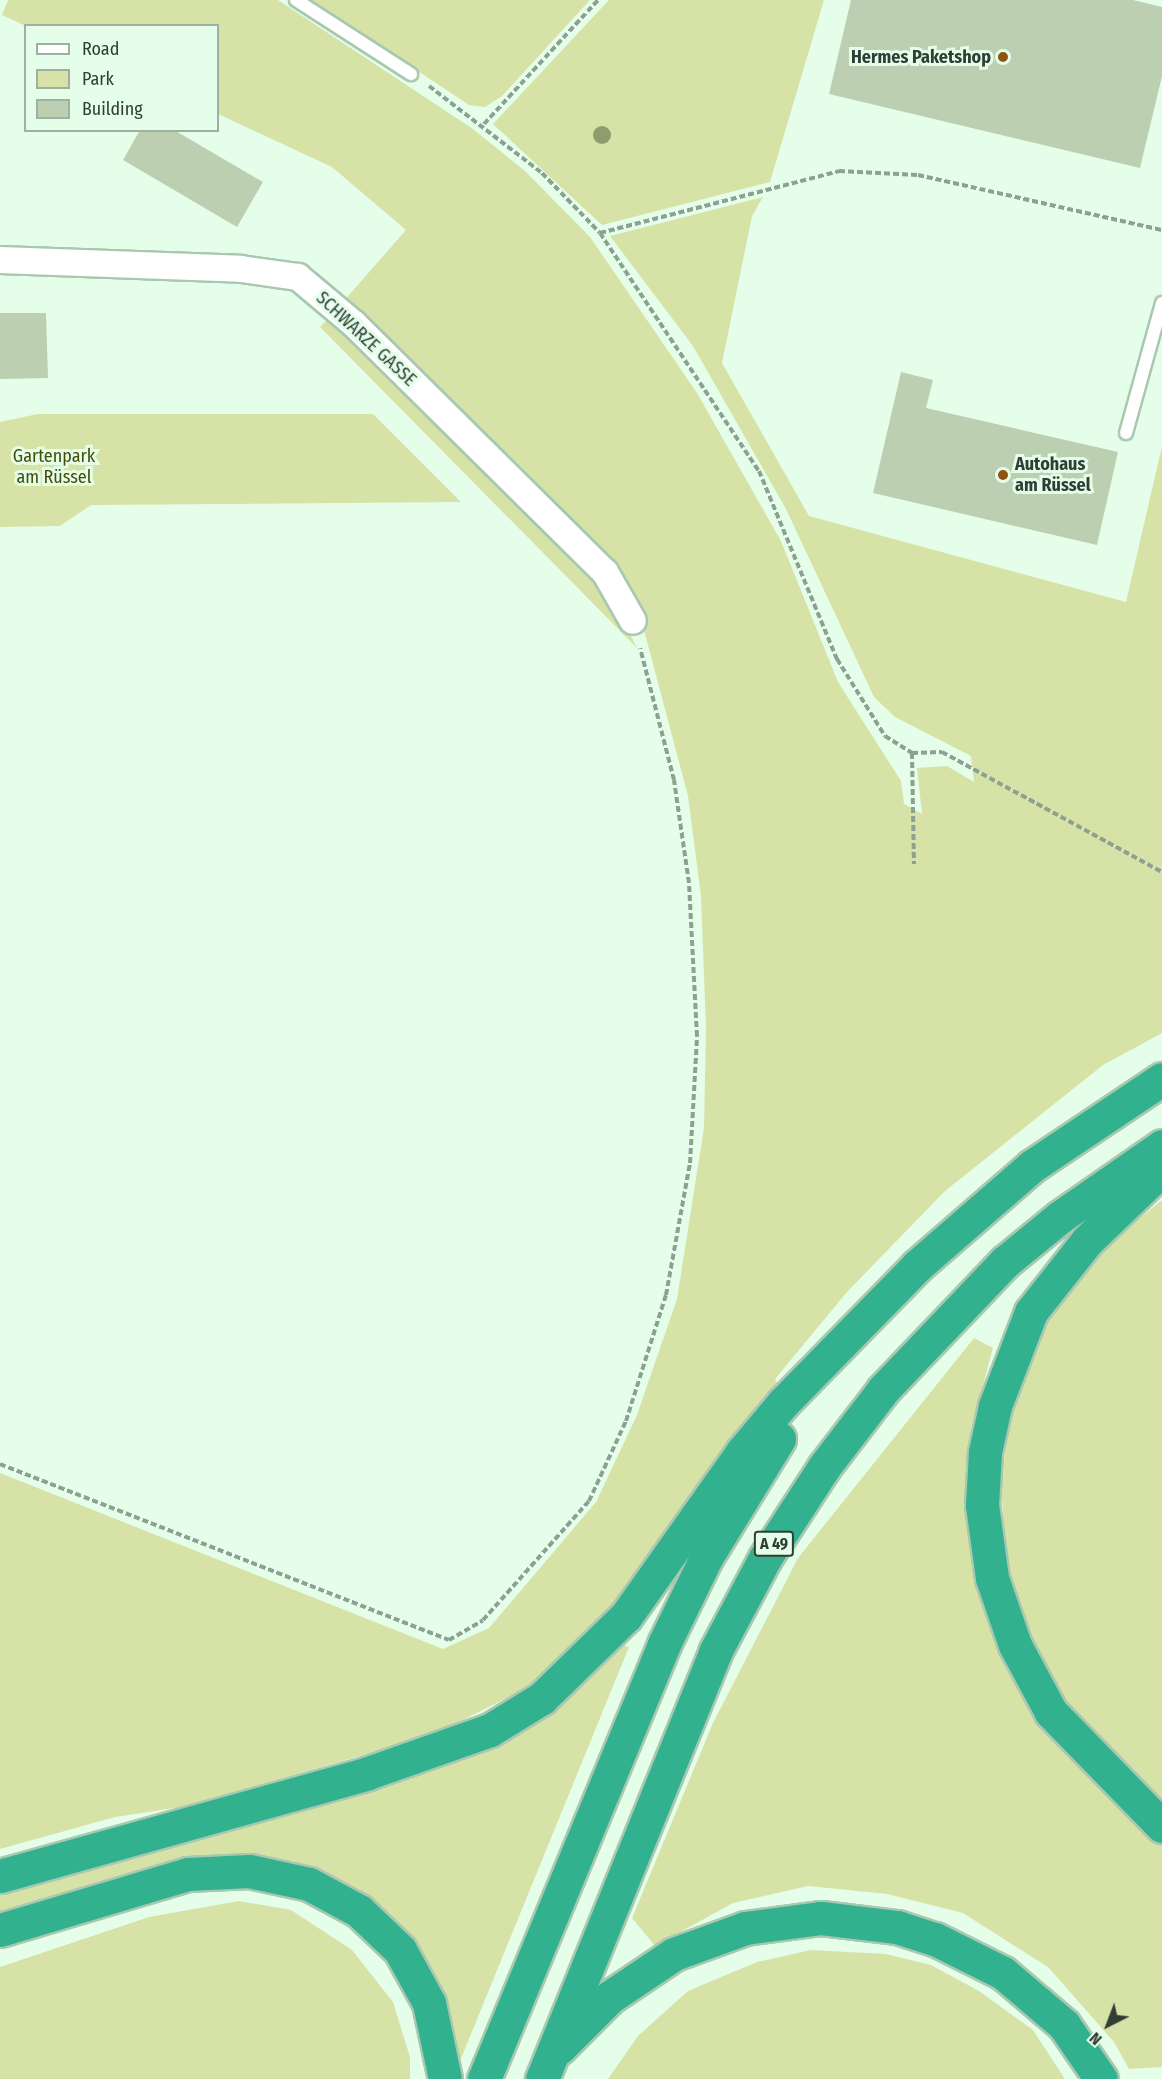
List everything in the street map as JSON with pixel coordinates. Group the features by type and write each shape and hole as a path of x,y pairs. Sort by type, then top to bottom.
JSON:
{"highway":[{"name":"A 49","path":"484,2079 615,1753 701,1569 754,1476 864,1321 917,1266 1015,1180 1162,1079"},
{"name":"A 49","path":"546,2068 715,1652 765,1558 824,1467 890,1382 1005,1262 1060,1217 1162,1146"},
{"path":"1162,1169 1087,1241 1031,1312 995,1406 985,1452 982,1504 992,1578 1015,1645 1051,1712 1162,1826"},
{"path":"0,1876 368,1773 490,1730 542,1698 626,1616 742,1452 864,1321"},
{"path":"0,1930 188,1874 249,1871 309,1884 359,1911 400,1950 429,2003 445,2079"},
{"path":"546,2068 610,1997 674,1954 745,1928 821,1918 897,1927 935,1938 1003,1973 1064,2025 1101,2079"}],"street":[{"name":"SCHWARZE GASSE","path":"0,260 218,268 298,277 354,324 606,572 633,621"}],"lane":[{"path":"296,0 411,74"},
{"path":"1126,433 1162,303"}],"path":[{"path":"483,124 598,0"},
{"path":"411,74 483,124 542,173 600,232 759,471 837,658 860,700 885,736 912,753 942,752 1162,872"},
{"path":"600,232 839,171 918,175 1162,230"},
{"path":"0,1464 449,1640 483,1620 589,1501 626,1421 666,1295 690,1162 697,1036 689,883 674,780 633,621"},
{"path":"912,753 914,864"}],"green space":[{"path":"8,0 278,0 473,129 525,171 590,237 697,393 781,541 838,682 901,781 904,804 922,814 917,768 947,766 974,782 971,756 895,717 874,697 786,509 693,346 610,236 763,197 752,216 722,363 809,516 1126,602 1162,446 1162,1033 1103,1065 945,1191 847,1292 775,1379 779,1385 623,1604 573,1655 511,1696 430,1736 181,1807 115,1817 0,1849 0,1473 443,1649 489,1628 596,1502 637,1415 677,1299 704,1128 706,1028 701,896 688,796 644,630 612,566 342,303 406,230 332,167 219,114 219,24 24,25 2,15"},
{"path":"311,0 590,0 502,96 485,107 469,105"},
{"path":"609,0 824,0 770,182 602,225 493,124"},
{"path":"330,317 610,594 637,648 320,327"},
{"name":"Gartenpark am Rüssel","path":"38,414 373,414 461,502 91,505 60,526 0,527 0,422"},
{"path":"1162,1200 1162,1805 1075,1718 1026,1632 1005,1558 1001,1478 1014,1395 1047,1319 1097,1253"},
{"path":"974,1338 993,1348 971,1429 968,1514 974,1568 985,1605 1061,1745 1110,1799 1162,1845 1162,2067 1129,2069 1114,2042 1048,1967 963,1913 887,1894 808,1886 733,1903 655,1946 632,1918 713,1723 798,1558"},
{"path":"618,1643 629,1647 460,2061 451,2055 449,2016 434,1983 307,1869 0,1915 0,1891 452,1758"},
{"path":"239,1901 291,1910 352,1950 393,2002 410,2057 410,2079 0,2079 0,1967 149,1917"},
{"path":"811,1950 886,1954 931,1965 979,1991 1033,2030 1065,2079 608,2079 638,2036 688,1991 757,1962"}],"building":[{"path":"851,0 1133,0 1162,7 1162,76 1140,168 829,94"},
{"path":"139,132 177,132 263,182 237,227 123,160"},
{"path":"0,313 46,313 48,378 0,379"},
{"path":"901,372 933,380 926,408 1118,452 1097,545 873,493"}],"place":[{"name":"Hermes Paketshop","path":"1003,57"},
{"name":"Autohaus am Rüssel","path":"1003,475"}]}
